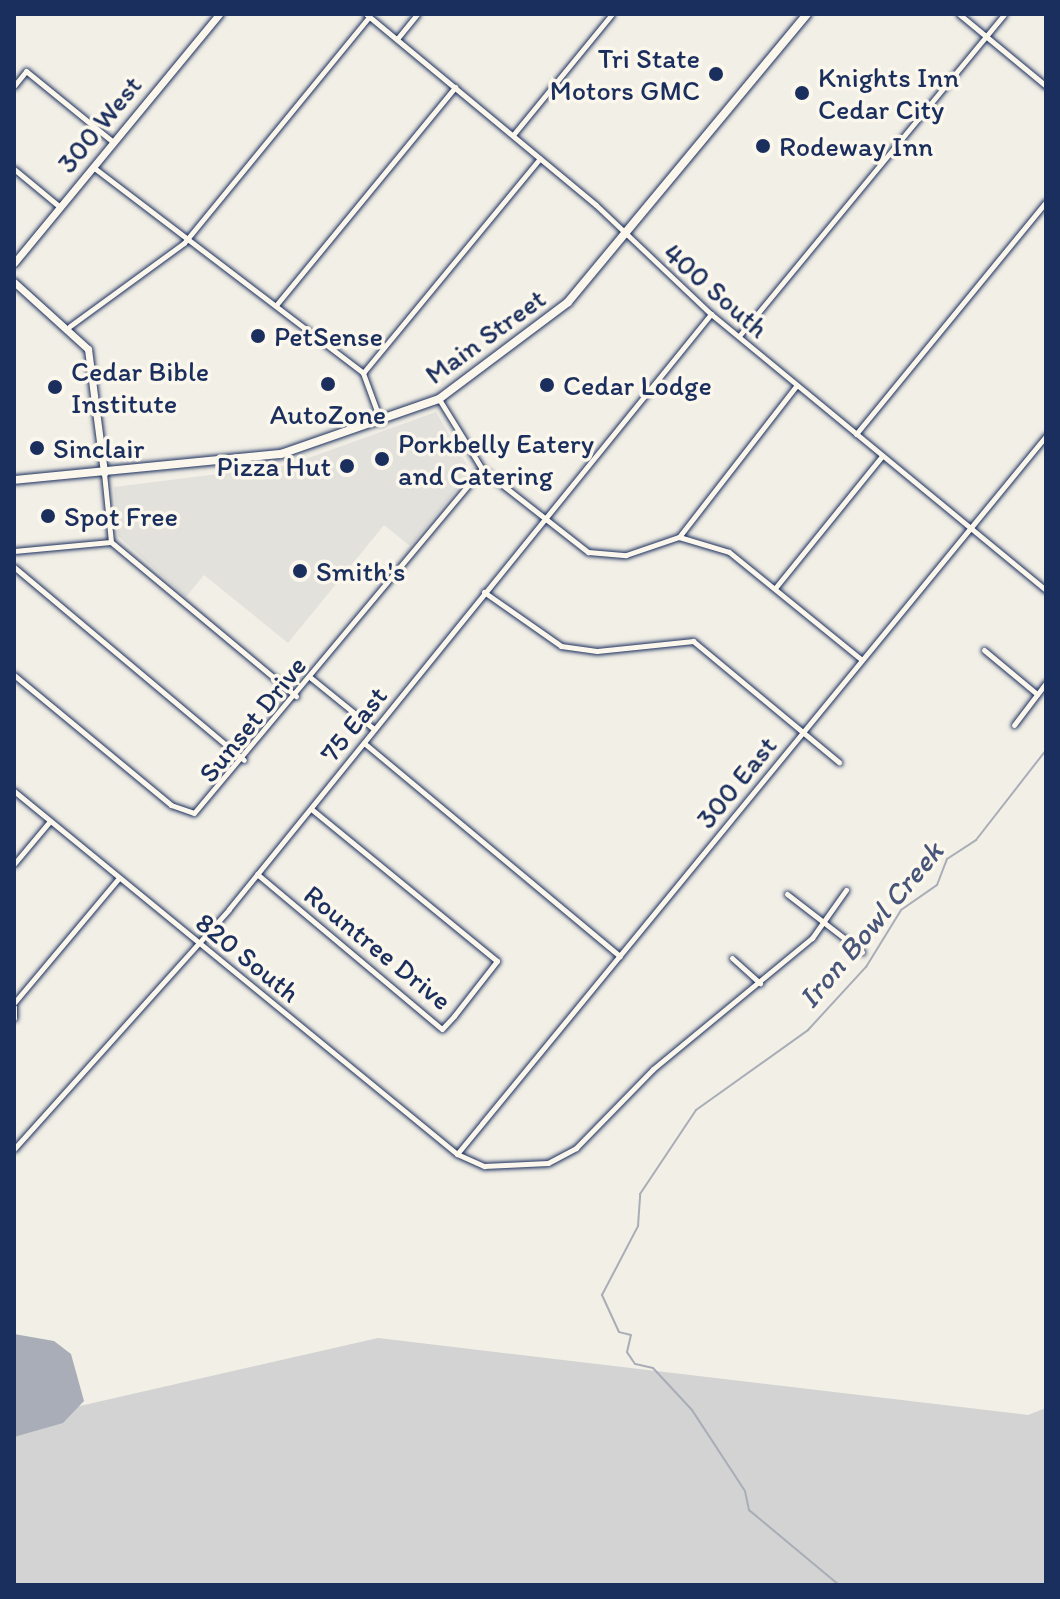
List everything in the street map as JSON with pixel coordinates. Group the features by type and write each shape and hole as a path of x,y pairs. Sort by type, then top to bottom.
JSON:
{"main road":[{"name":"Main Street","path":"14,480 235,462 381,423 439,399 568,302 807,14"}],"street":[{"name":"300 West","path":"14,263 219,14"},
{"path":"397,39 417,14"},
{"path":"513,135 612,14"},
{"path":"959,14 1046,86"},
{"path":"739,336 1004,14"},
{"path":"70,326 184,243 367,16"},
{"name":"400 South","path":"367,16 540,158 711,314 1046,590"},
{"path":"14,86 26,71 113,142"},
{"path":"277,304 455,87"},
{"path":"363,373 540,158"},
{"path":"93,167 184,243 277,304 363,373 381,423"},
{"path":"14,169 60,207"},
{"path":"856,434 1046,202"},
{"path":"14,282 70,326 95,370 111,542 296,696"},
{"name":"75 East","path":"14,1149 257,874 711,314"},
{"path":"439,399 482,469 588,552 626,555 679,537 797,385"},
{"name":"300 East","path":"457,1154 1046,436"},
{"path":"776,587 882,456"},
{"name":"Sunset Drive","path":"14,675 184,812 206,807 482,469"},
{"path":"679,537 729,552 776,587 862,660"},
{"path":"14,551 111,542"},
{"path":"14,567 244,760"},
{"path":"484,592 561,646 597,651 693,641 839,762"},
{"path":"984,650 1037,694"},
{"path":"311,678 374,729"},
{"path":"1014,725 1046,683"},
{"path":"364,743 620,956"},
{"name":"820 South","path":"14,791 457,1154"},
{"name":"Rountree Drive","path":"257,874 442,1029 463,1005 497,961 311,809"},
{"path":"14,864 50,821"},
{"path":"14,1018 14,1005 119,878"},
{"path":"457,1154 484,1166 518,1169 576,1148 653,1069 760,983 824,921 846,890"},
{"path":"787,894 862,952"},
{"path":"732,958 760,983"}],"shaded area":[{"path":"436,412 471,472 410,546 384,525 288,643 204,575 186,597 118,536 114,487 289,465"},
{"path":"14,1334 54,1341 71,1354 84,1401 63,1423 14,1437"},
{"path":"378,1338 1028,1415 1046,1408 1046,1585 14,1585 14,1421"}],"waterway":[{"name":"Iron Bowl Creek","path":"839,1585 749,1510 745,1491 692,1410 653,1368 635,1364 627,1352 631,1335 619,1332 602,1295 638,1226 640,1194 696,1110 808,1030 866,967 901,910 937,885 947,859 976,840 1046,750"}],"place":[{"name":"Tri State Motors GMC","path":"716,74"},
{"name":"Knights Inn Cedar City","path":"802,93"},
{"name":"Rodeway Inn","path":"763,146"},
{"name":"PetSense","path":"258,336"},
{"name":"AutoZone","path":"328,384"},
{"name":"Cedar Lodge","path":"547,385"},
{"name":"Cedar Bible Institute","path":"55,387"},
{"name":"Sinclair","path":"37,448"},
{"name":"Porkbelly Eatery and Catering","path":"382,459"},
{"name":"Pizza Hut","path":"347,466"},
{"name":"Spot Free","path":"48,516"},
{"name":"Smith's","path":"300,571"}]}
